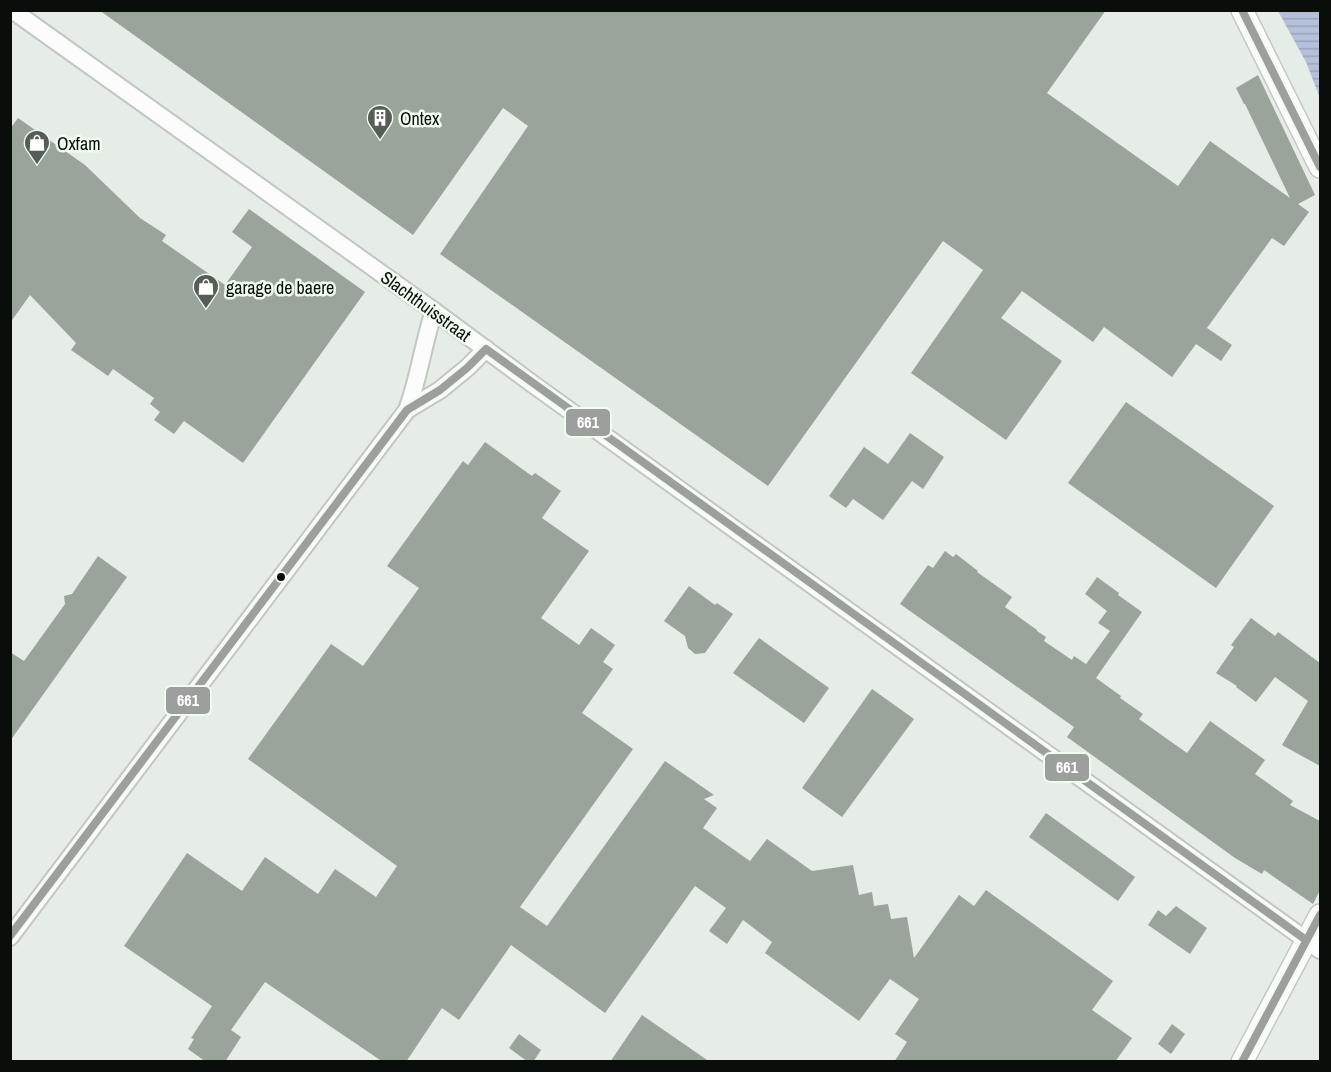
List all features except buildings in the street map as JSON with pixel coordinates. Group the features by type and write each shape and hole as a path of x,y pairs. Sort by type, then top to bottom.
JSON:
{"street":[{"name":"Slachthuisstraat","path":"12,10 434,311 1313,945"},
{"path":"1242,10 1320,167"},
{"path":"10,937 407,410 434,311"},
{"path":"407,410 440,390 486,349"},
{"path":"1242,1062 1313,945 1320,915"}],"water":[{"path":"1278,11 1320,11 1320,98 1306,62"}],"transit line":[{"name":"661","path":"1242,10 1320,167"},
{"name":"661","path":"10,936 407,410 440,390 486,349 1306,940"},
{"name":"661","path":"1242,1062 1320,915"}],"place":[{"name":"Ontex","path":"380,141"},
{"name":"Oxfam","path":"37,166"},
{"name":"garage de baere","path":"206,310"}]}
